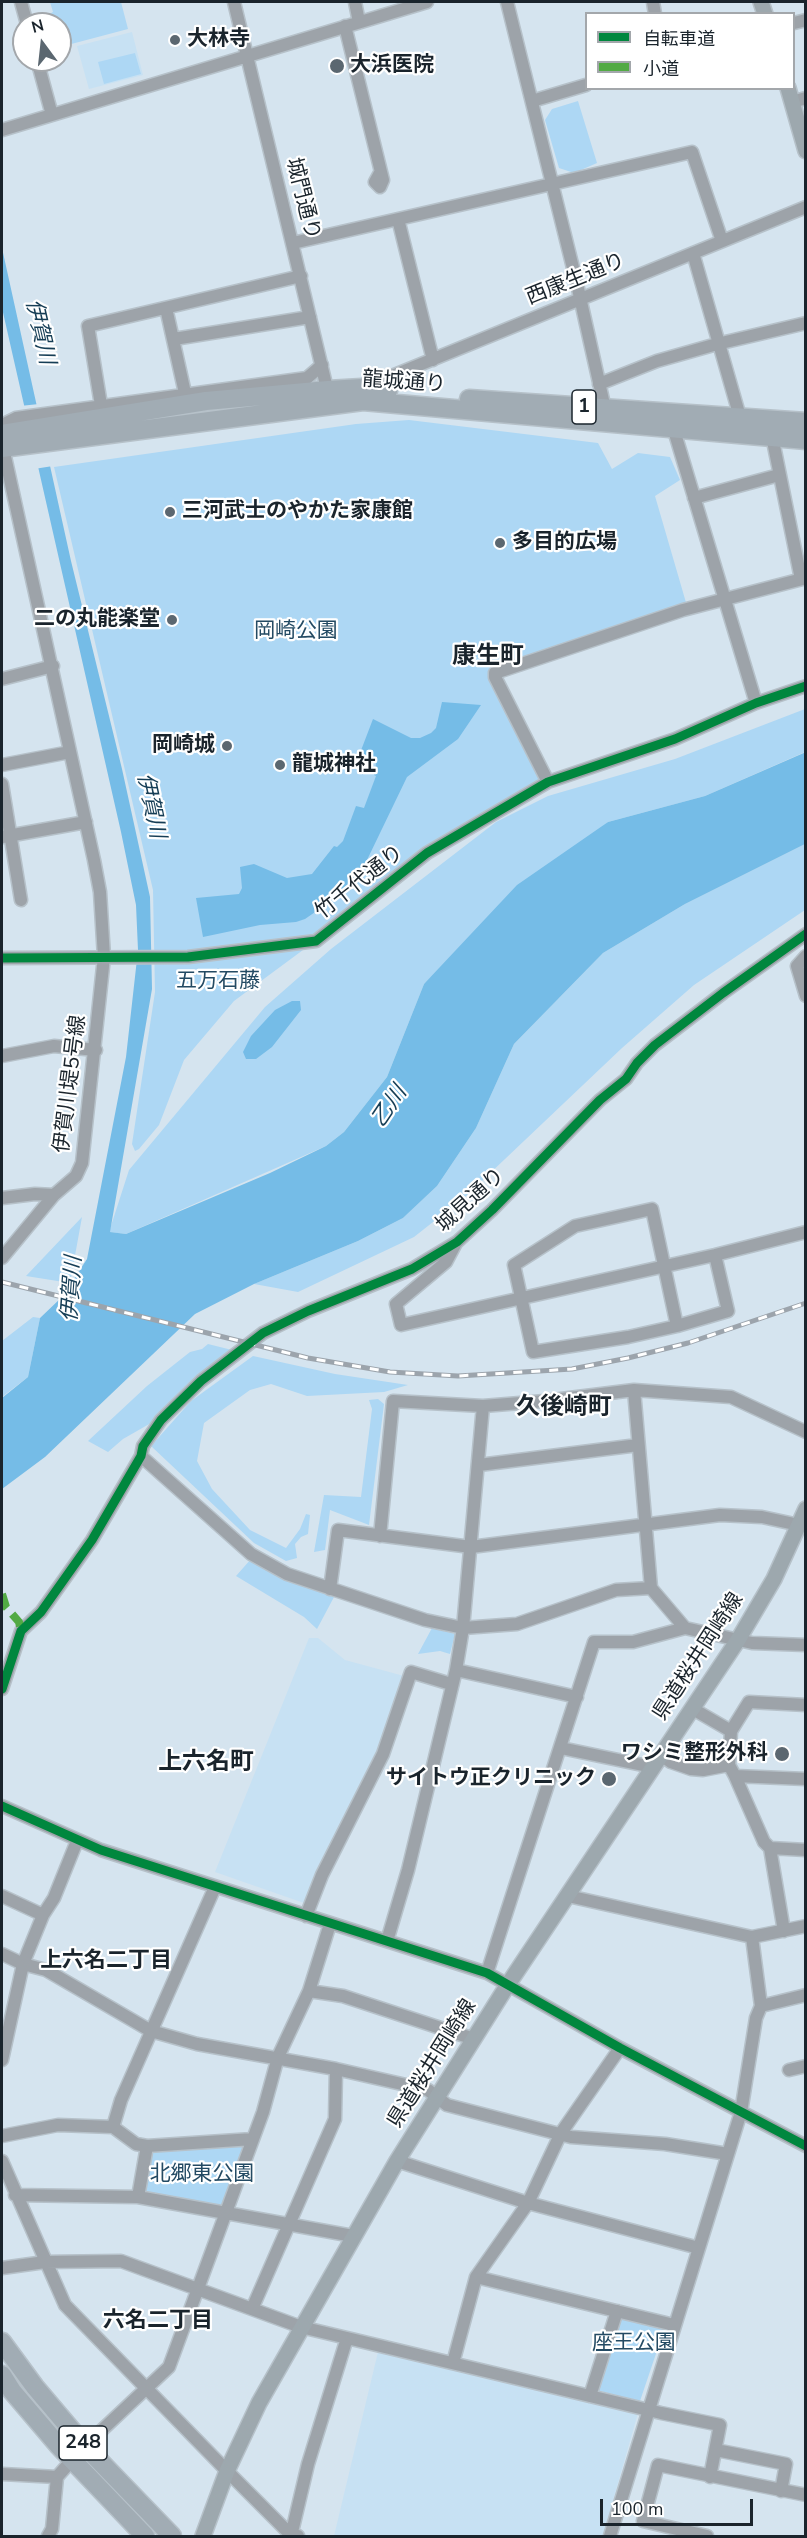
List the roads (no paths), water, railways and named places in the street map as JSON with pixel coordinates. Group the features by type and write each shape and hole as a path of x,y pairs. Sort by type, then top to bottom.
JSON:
{"highway":[{"name":"龍城通り","path":"61,425 330,398 362,388 605,409 806,422"},
{"name":"龍城通り","path":"4,439 61,425 206,401 330,398 806,440"},
{"name":"248","path":"2,2342 35,2387 85,2446 172,2536"},
{"name":"248","path":"2,2374 12,2391 72,2460 145,2536"}],"main road":[{"path":"795,96 806,151"},
{"name":"県道桜井岡崎線","path":"203,2536 226,2472 259,2403 397,2161 507,1986 738,1641 774,1579 806,1509"}],"street":[{"name":"城門通り","path":"234,2 330,398"},
{"path":"355,2 359,22"},
{"path":"507,2 581,299 605,409"},
{"path":"2,127 52,115 419,3"},
{"path":"345,26 380,173"},
{"path":"40,72 52,115"},
{"path":"532,102 585,85"},
{"path":"293,243 692,152 722,242"},
{"name":"西康生通り","path":"362,388 806,207"},
{"path":"398,219 433,360"},
{"path":"693,253 717,344 740,417"},
{"path":"101,405 88,326 301,276"},
{"path":"166,308 185,393"},
{"path":"174,339 310,317"},
{"path":"600,384 657,361 806,323"},
{"path":"4,439 16,418 61,425 101,405 306,378 322,365"},
{"path":"185,393 206,401"},
{"path":"673,427 756,703 806,686"},
{"path":"548,782 495,673 683,610 803,579 772,436"},
{"name":"伊賀川堤5号線","path":"2,1258 54,1195 76,1176 82,1164 96,1050 104,957 100,892 4,439"},
{"path":"694,498 779,475"},
{"path":"2,679 53,666"},
{"name":"竹千代通り","path":"2,958 188,957 316,941 427,853 548,782 675,739 756,703"},
{"path":"2,765 70,752"},
{"path":"2,784 6,836 21,900"},
{"path":"6,836 86,822"},
{"name":"城見通り","path":"2,1689 21,1631 41,1612 92,1540 141,1456 143,1446 161,1420 201,1381 263,1333 308,1311 412,1269 457,1242 492,1210 600,1100 626,1079 637,1063 656,1045 723,993 806,934"},
{"path":"806,956 797,966 806,996"},
{"path":"2,1056 54,1046 96,1050"},
{"path":"2,1198 35,1194 54,1195"},
{"path":"677,1326 652,1209 574,1226 514,1265 533,1352 575,1347 677,1326 728,1311 715,1255"},
{"path":"457,1242 446,1262 396,1304 401,1325 665,1267 806,1232"},
{"path":"634,1390 651,1588 685,1628"},
{"path":"380,1536 393,1401 483,1406 634,1390 731,1397 806,1432"},
{"path":"387,1941 408,1870 456,1670 463,1628 483,1406"},
{"path":"479,1465 638,1445"},
{"path":"141,1456 250,1554 287,1574 424,1620 463,1628 517,1624 616,1590 651,1588"},
{"path":"330,1590 338,1530 471,1547 720,1515 762,1518 799,1526"},
{"path":"487,1973 594,1642 633,1642 685,1628 738,1641 806,1645"},
{"path":"456,1670 577,1697"},
{"path":"306,1916 322,1875 383,1754 411,1672 451,1684"},
{"path":"784,1931 770,1848 764,1842 732,1770 731,1731 749,1702 806,1705"},
{"path":"693,1709 731,1731"},
{"path":"561,1748 671,1762 691,1769 732,1770 806,1779"},
{"path":"2,1806 77,1842 487,1973 620,2048 741,2112 799,2138 806,2146"},
{"path":"2,2060 23,1964 77,1842"},
{"path":"770,1848 806,1850"},
{"path":"113,2127 121,2100 215,1887"},
{"path":"2,1896 43,1915"},
{"path":"568,1896 752,1937 806,1926"},
{"path":"85,2446 168,2367 253,2139 278,2057 309,1990 330,1924"},
{"path":"610,2536 647,2409 741,2112 756,2018 761,2006 755,1975 752,1937"},
{"path":"2,1954 23,1964 46,1970 151,2031 197,2044 336,2068 428,2090 435,2098 447,2105 571,2137 665,2144 728,2154"},
{"path":"309,1990 343,1996 474,2039"},
{"path":"761,2006 806,1995"},
{"path":"453,2363 476,2277 528,2202 561,2133 620,2048"},
{"path":"789,2070 806,2066"},
{"path":"252,2309 335,2119 336,2068"},
{"path":"2,2136 58,2125 113,2127 136,2144 147,2146 253,2139"},
{"path":"138,2197 147,2146"},
{"path":"2,2161 65,2305 226,2472 293,2536"},
{"path":"397,2161 528,2202 699,2248"},
{"path":"15,2195 138,2197 353,2236"},
{"path":"2,2268 45,2262 121,2261 301,2327 720,2425 710,2477"},
{"path":"476,2277 674,2325"},
{"path":"590,2396 617,2311"},
{"path":"293,2536 320,2421 346,2338"},
{"path":"716,2450 786,2464 781,2491"},
{"path":"48,2536 52,2529 57,2477 72,2460"},
{"path":"707,2536 643,2521 658,2465 806,2495"},
{"path":"2,2474 57,2477"}],"water":[{"path":"2,248 71,561 122,769 150,897 152,989 110,1232 126,1234 270,1173 326,1146 344,1132 387,1077 424,984 517,885 608,822 705,796 806,752 805,844 685,904 603,953 514,1044 476,1128 437,1186 403,1218 358,1241 254,1284 195,1314 45,1457 2,1489 2,1398 28,1377 40,1318 62,1297 87,1259 126,1057 138,950 136,905 121,832 2,308"},
{"path":"442,702 481,705 458,739 407,777 367,860 350,888 305,919 296,922 260,925 203,937 196,898 239,894 242,888 240,867 254,864 287,878 312,874 334,846 337,847 343,841 356,806 364,808 376,776 374,775 376,764 374,758 360,753 373,719 411,738 420,738 436,728"},
{"path":"292,1001 300,1001 301,1010 272,1047 256,1059 246,1059 243,1052 251,1036 275,1010"}],"railway":[{"path":"2,1282 308,1358 390,1372 458,1376 572,1369 628,1358 688,1343 806,1303"}],"place":[{"name":"大林寺","path":"175,40"},
{"name":"大浜医院","path":"337,66"},
{"name":"三河武士のやかた家康館","path":"170,512"},
{"name":"多目的広場","path":"500,543"},
{"name":"二の丸能楽堂","path":"172,620"},
{"name":"岡崎城","path":"227,746"},
{"name":"龍城神社","path":"280,765"},
{"name":"ワシミ整形外科","path":"782,1754"},
{"name":"サイトウ正クリニック","path":"609,1779"}],"district":[{"name":"康生町","path":"488,657"},
{"name":"久後崎町","path":"564,1408"},
{"name":"上六名町","path":"206,1763"},
{"name":"上六名二丁目","path":"106,1962"},
{"name":"六名二丁目","path":"158,2322"}],"water label":[{"name":"伊賀川","path":"39,332"},
{"name":"伊賀川","path":"150,806"},
{"name":"乙川","path":"390,1107"},
{"name":"伊賀川","path":"73,1289"}],"park label":[{"name":"岡崎公園","path":"296,632"},
{"name":"五万石藤","path":"218,982"},
{"name":"北郷東公園","path":"202,2175"},
{"name":"座王公園","path":"634,2344"}]}
